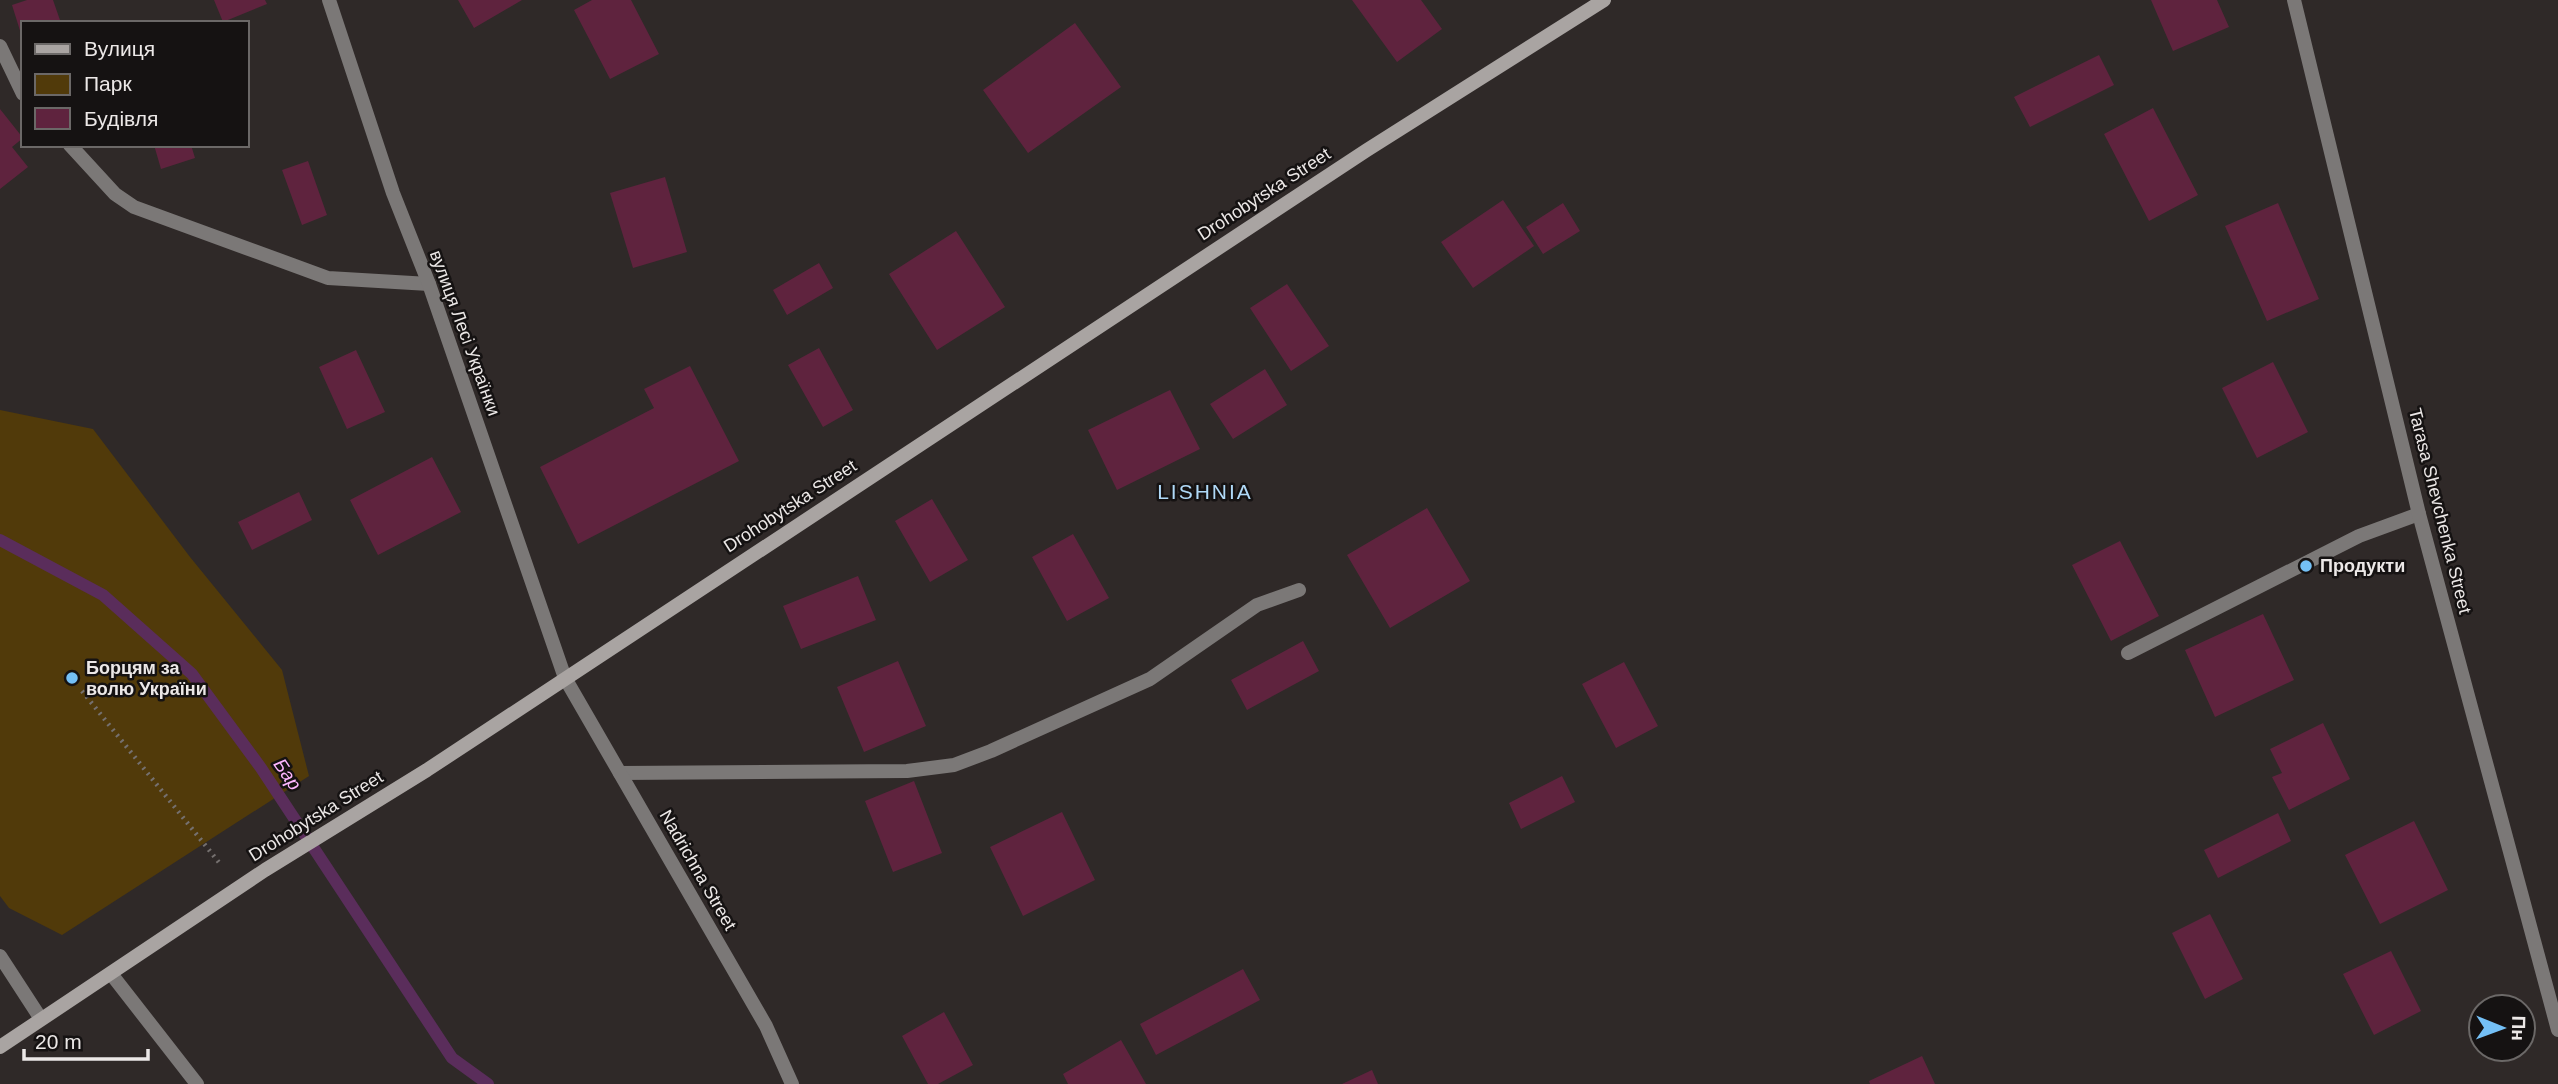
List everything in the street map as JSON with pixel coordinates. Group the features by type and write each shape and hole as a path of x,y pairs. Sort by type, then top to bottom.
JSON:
{"main road":[{"name":"Drohobytska Street","path":"0,1047 112,975 265,870 427,770 1367,150 1604,0"}],"street":[{"name":"вулиця Лесі Українки","path":"329,0 393,193 429,284 565,678"},
{"name":"Tarasa Shevchenka Street","path":"2294,0 2419,514 2558,1030"},
{"path":"0,46 21,90"},
{"path":"72,147 115,194 134,207 328,278 429,284"},
{"path":"2128,653 2359,536 2419,514"},
{"path":"620,773 907,771 954,765 1150,679 1258,605 1299,590"},
{"name":"Nadrichna Street","path":"565,678 766,1026 792,1084"},
{"path":"0,956 41,1019"},
{"path":"112,975 197,1084"}],"path":[{"path":"82,691 239,887"}],"green space":[{"path":"0,410 93,429 190,557 282,670 309,776 62,935 9,908 0,896"}],"building":[{"path":"27,0 53,0 60,21 21,21 21,34 12,5"},
{"path":"214,0 265,0 267,4 225,21 223,21"},
{"path":"458,0 522,0 474,28"},
{"path":"592,0 631,0 659,54 610,79 574,10"},
{"path":"1352,0 1421,0 1442,29 1397,62"},
{"path":"2151,0 2217,0 2229,27 2173,51"},
{"path":"1075,23 1121,87 1028,153 983,90"},
{"path":"2099,55 2114,85 2030,127 2014,97"},
{"path":"2153,108 2198,195 2149,221 2104,134"},
{"path":"0,109 21,135 21,140 12,147 28,167 0,189"},
{"path":"155,147 192,147 195,158 161,169"},
{"path":"308,161 327,215 302,225 282,170"},
{"path":"665,177 687,252 633,268 610,193"},
{"path":"1503,200 1534,246 1473,288 1441,242"},
{"path":"1563,203 1580,231 1543,254 1526,227"},
{"path":"2278,203 2319,299 2267,321 2225,226"},
{"path":"956,231 1005,307 937,350 889,274"},
{"path":"819,263 833,288 787,315 773,290"},
{"path":"1287,284 1329,346 1291,371 1250,308"},
{"path":"819,348 853,410 823,427 788,365"},
{"path":"356,350 385,412 347,429 319,367"},
{"path":"2273,362 2308,432 2257,458 2222,388"},
{"path":"690,366 739,461 578,544 540,467 654,408 644,389"},
{"path":"1265,369 1287,405 1233,439 1210,404"},
{"path":"1170,390 1200,449 1117,490 1088,430"},
{"path":"432,457 461,512 378,555 350,500"},
{"path":"299,492 312,520 252,550 238,522"},
{"path":"932,499 968,560 930,582 895,521"},
{"path":"1427,508 1470,581 1390,628 1347,555"},
{"path":"1073,534 1109,598 1067,621 1032,557"},
{"path":"2120,541 2159,616 2111,641 2072,565"},
{"path":"858,576 876,620 801,649 783,606"},
{"path":"2263,614 2294,680 2215,717 2185,650"},
{"path":"1303,641 1319,671 1247,710 1231,680"},
{"path":"898,661 926,726 864,752 837,687"},
{"path":"1624,662 1658,726 1616,748 1582,684"},
{"path":"2323,723 2350,779 2289,810 2272,777 2282,773 2270,749"},
{"path":"1562,776 1575,802 1521,829 1509,803"},
{"path":"914,781 942,853 893,872 865,801"},
{"path":"1062,812 1095,880 1023,916 990,847"},
{"path":"2278,813 2291,841 2218,878 2204,850"},
{"path":"2414,821 2448,890 2380,924 2345,855"},
{"path":"2210,914 2243,979 2205,999 2172,933"},
{"path":"2391,951 2421,1011 2374,1035 2343,974"},
{"path":"1243,969 1260,1000 1156,1055 1140,1024"},
{"path":"944,1012 973,1065 938,1084 928,1084 902,1036"},
{"path":"1121,1040 1146,1084 1068,1084 1063,1074"},
{"path":"1922,1056 1935,1084 1870,1084 1869,1081"},
{"path":"1372,1070 1378,1084 1342,1084"}],"waterway":[{"name":"Бар","path":"0,540 103,595 192,674 261,768 452,1058 488,1084"}],"place":[{"name":"Продукти","path":"2306,566"},
{"name":"Борцям за волю України","path":"72,678"}],"district":[{"name":"LISHNIA","path":"1205,492"}]}
